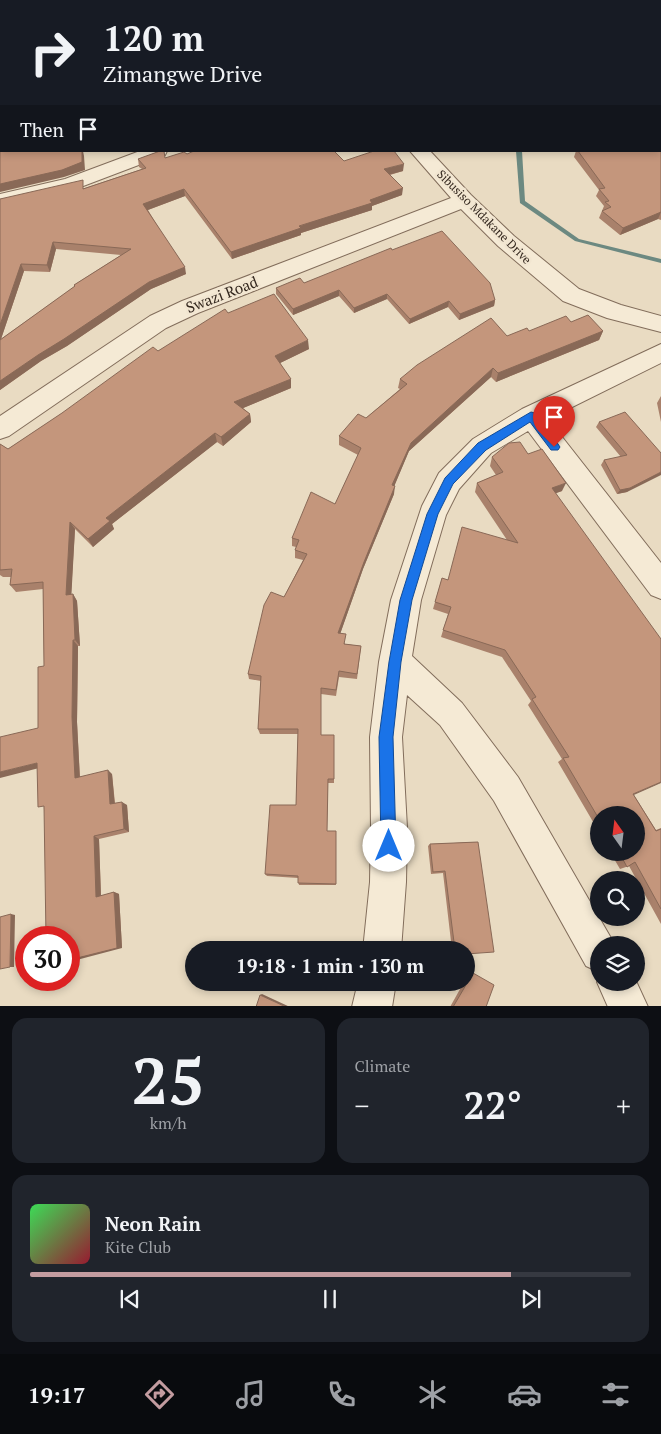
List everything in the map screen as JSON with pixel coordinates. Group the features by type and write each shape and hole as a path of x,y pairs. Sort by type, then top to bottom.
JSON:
{"street":[{"path":"0,200 71,184 94,165 153,152"},
{"name":"Sibusiso Mdakane Drive","path":"421,152 464,200 506,241 572,295 615,312 661,324"},
{"name":"Swazi Road","path":"0,428 158,322 190,307 464,200"},
{"path":"383,941 388,882 389,828 386,737 395,662 406,600 432,514 449,481 482,446 531,416 661,353"},
{"path":"531,416 661,586"},
{"path":"395,662 451,714 506,789 590,937"},
{"path":"372,1006 375,991"},
{"path":"621,991 629,1006"}],"building":[{"path":"0,152 82,152 82,162 62,170 0,184"},
{"path":"157,152 164,152 165,158 184,152 187,154 192,152 335,152 344,161 371,152 395,152 404,164 384,169 403,188 370,200 372,203 299,226 301,228 231,252 184,189 143,204 185,267 149,282 0,381 0,340 74,285 131,249 53,242 47,265 21,264 0,325 0,199 83,180 83,189 146,168 138,159"},
{"path":"579,152 661,152 661,212 623,228 602,211 611,207 605,202 609,201 599,189 605,188"},
{"path":"442,231 490,283 495,300 460,314 449,301 410,319 387,294 354,308 339,290 293,309 276,288 300,278 304,283 391,248 392,250"},
{"path":"274,294 308,340 275,356 291,379 234,402 250,414 221,437 215,433 106,518 110,521 88,539 70,522 66,595 73,594 75,640 73,640 72,717 75,778 108,770 110,804 122,802 124,829 94,836 96,897 114,892 117,948 80,957 80,926 46,926 44,806 38,807 37,763 0,772 0,737 38,728 38,667 44,666 43,582 10,585 12,569 0,570 0,444 8,449 62,413 153,347 158,351 225,309 228,313"},
{"path":"588,315 603,331 498,373 493,368 411,443 392,485 395,486 338,633 346,634 344,644 361,646 357,674 339,671 336,690 321,688 321,735 334,735 334,779 328,779 327,831 336,831 336,884 298,883 298,876 265,874 270,805 296,805 298,729 258,729 261,676 248,674 264,605 271,592 284,597 307,554 295,550 299,540 292,538 311,492 335,504 361,448 339,436 358,414 366,418 407,384 400,379 417,365 491,318 507,336 527,328 529,331 566,316 571,322"},
{"path":"625,412 661,453 661,472 630,488 620,490 604,460 627,455 599,422"},
{"path":"520,442 528,454 542,449 566,483 552,488 661,639 661,782 633,794 640,806 591,806 563,758 569,757 532,699 536,697 505,650 443,630 451,607 435,602 442,578 448,580 462,527 518,543 477,483 503,472 492,457 509,443"},
{"path":"645,813 656,831 661,829 661,909 645,880 645,871 640,871 635,862 627,867 624,861 645,861"},
{"path":"478,842 494,952 475,953 475,941 454,941 445,871 433,872 430,844"},
{"path":"11,914 10,967 0,969 0,917"},
{"path":"475,974 494,985 486,1006 454,1006 462,991 475,991"},
{"path":"260,995 284,1006 256,1006"}],"waterway":[{"path":"519,152 522,202 577,240 661,261"}],"route":[{"path":"389,846 386,737 395,662 406,600 432,514 449,481 482,446 531,416 554,447"}]}
